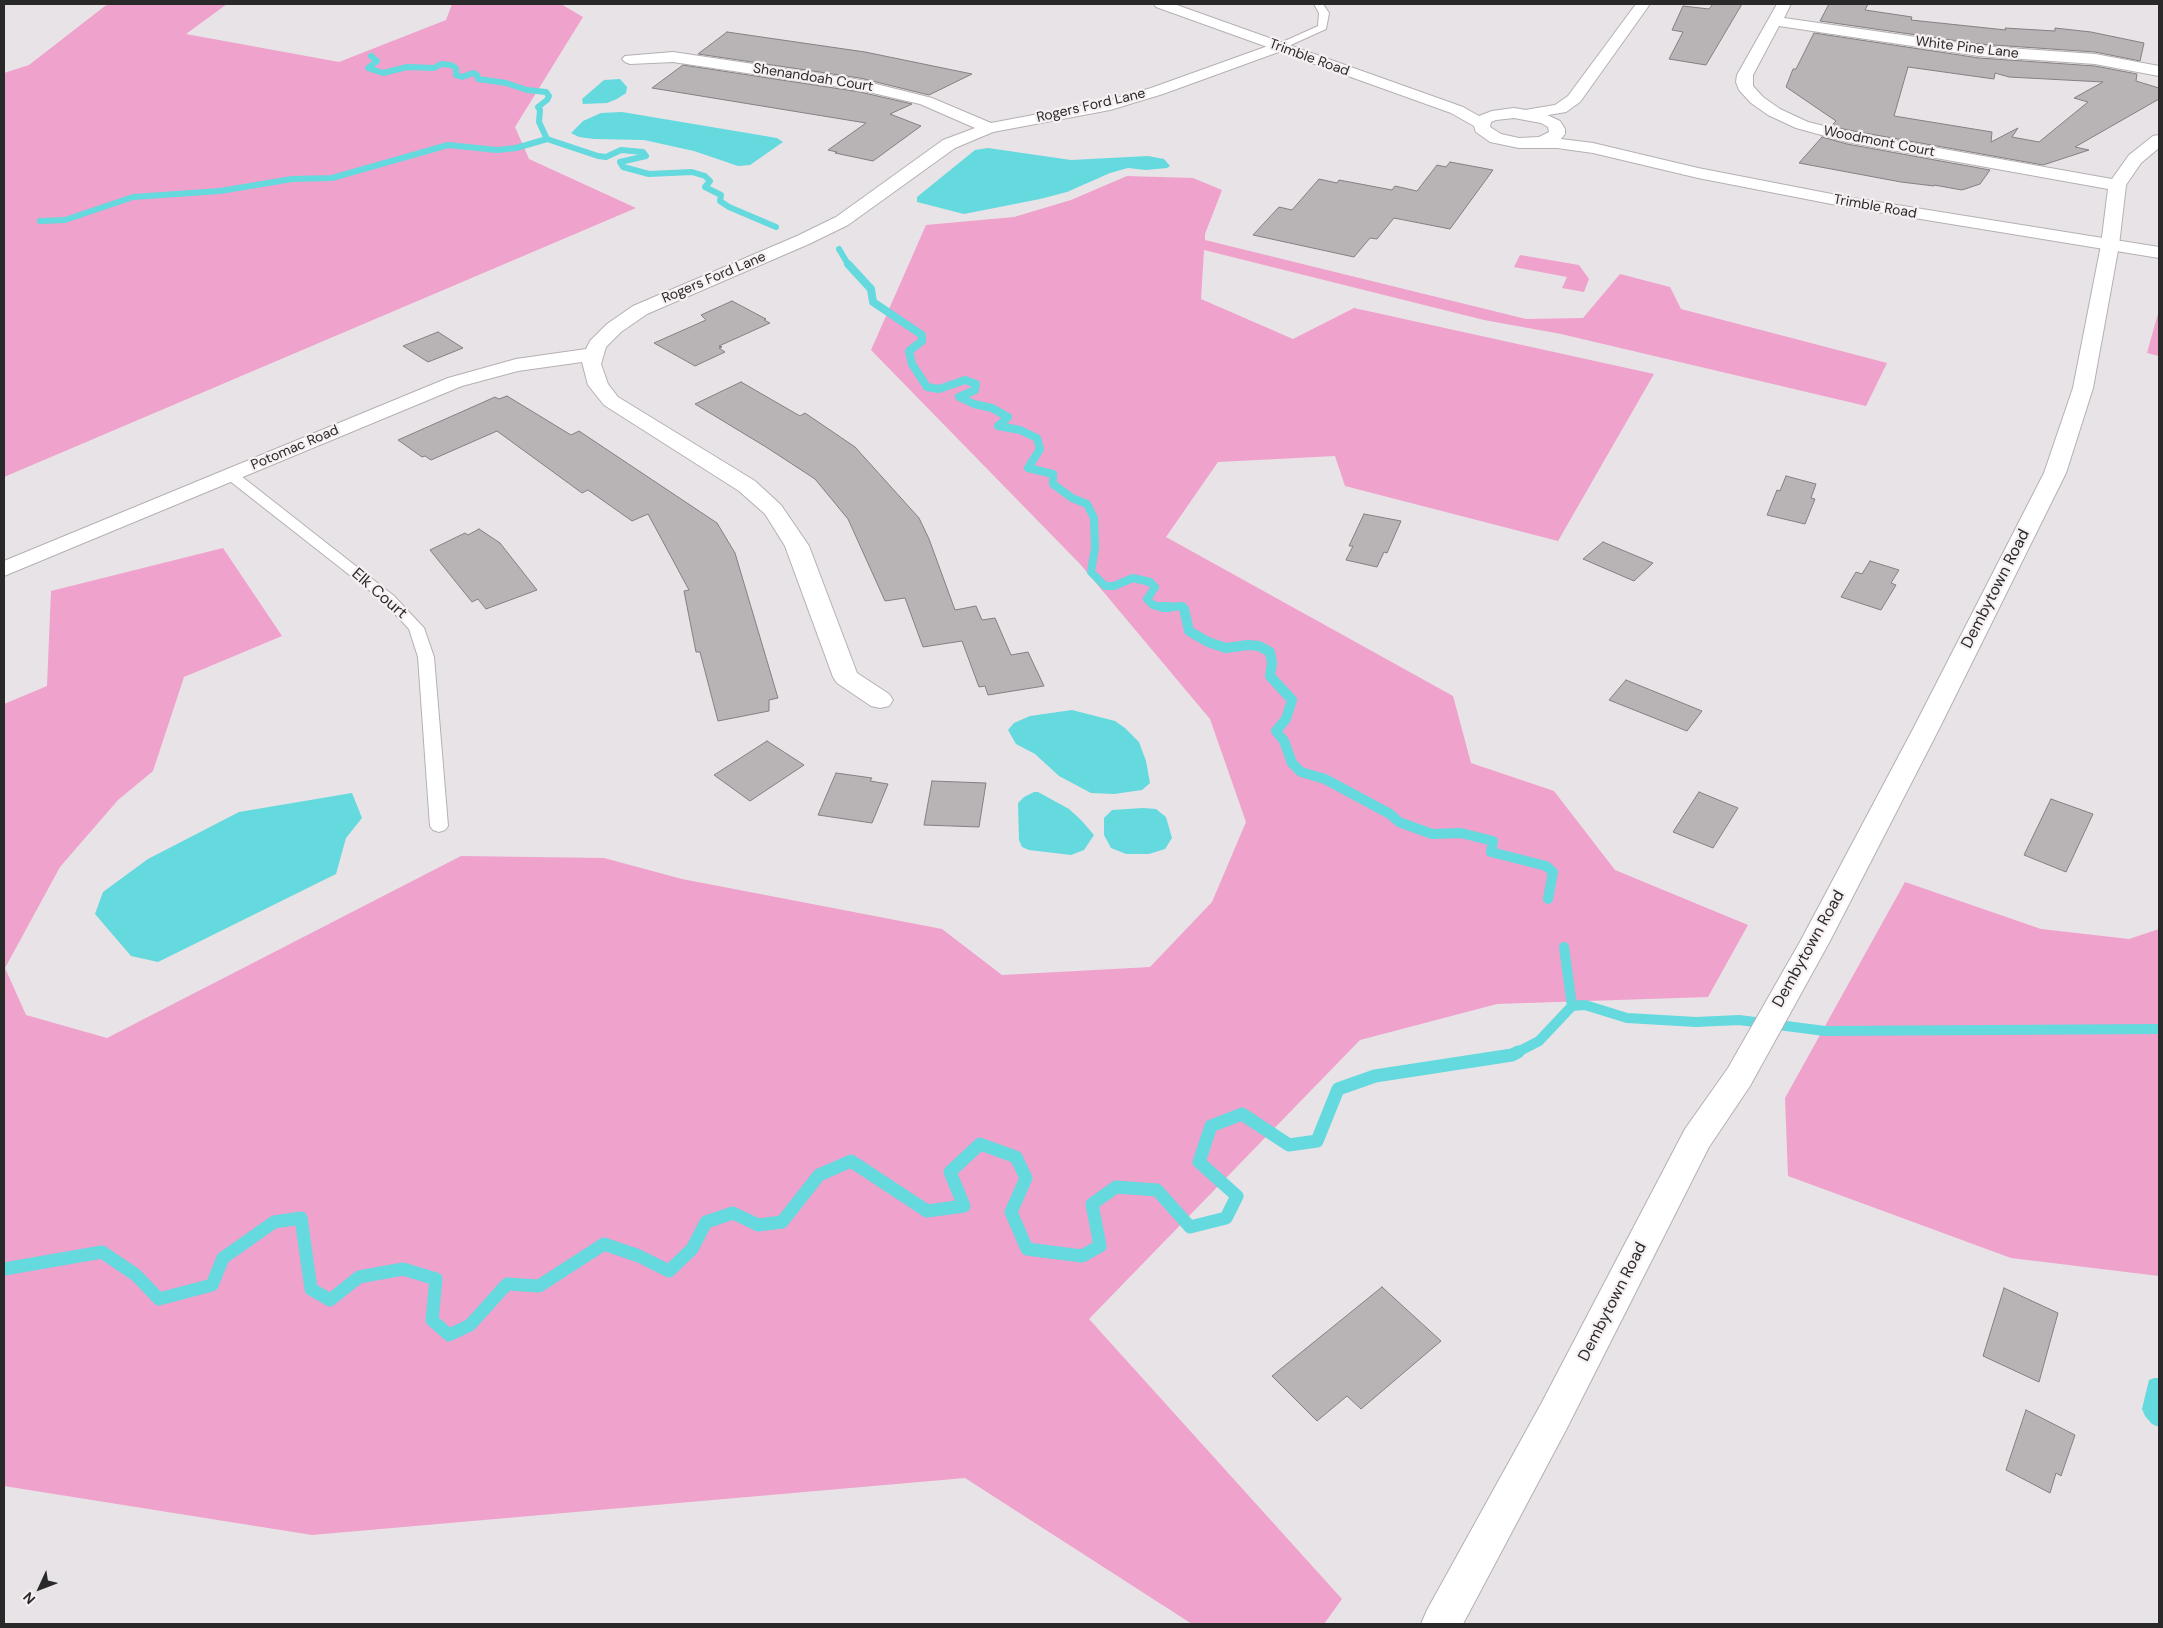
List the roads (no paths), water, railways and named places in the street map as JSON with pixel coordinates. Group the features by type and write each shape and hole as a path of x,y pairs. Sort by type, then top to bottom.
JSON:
{"street":[{"name":"Trimble Road","path":"1160,4 1457,110 1482,124 1482,129 1496,138 1519,143 1557,143 1593,148 1698,173 1799,193 1992,227 2159,253"},
{"path":"1525,114 1560,109 1574,98 1591,78 1643,4"},
{"name":"Woodmont Court","path":"1784,4 1745,75 1744,82 1745,87 1756,100 1780,115 1815,129 1847,137 2117,185"},
{"name":"White Pine Lane","path":"1775,21 1979,52 2095,59 2159,71"},
{"name":"Rogers Ford Lane","path":"595,354 597,345 614,328 640,310 803,240 842,221 948,144 989,128 1110,105 1157,91 1279,47"},
{"name":"Shenandoah Court","path":"630,59 673,57 860,85 926,101 989,128"},
{"path":"1532,143 1552,138 1556,134 1555,127 1560,109"},
{"name":"Trimble Road","path":"1457,110 1525,114 1542,118 1593,148"},
{"path":"1482,124 1485,119 1502,114"},
{"path":"2117,185 2135,159 2159,140"},
{"name":"Dembytown Road","path":"1441,1624 1554,1416 1697,1138 1738,1077 1814,941 1926,729 2055,473 2083,388 2110,245 2117,185"},
{"path":"595,354 591,364 598,385 612,401 747,486 772,510 797,546 846,677 880,700"},
{"name":"Potomac Road","path":"4,569 455,382 516,365 595,354"}],"lane":[{"path":"1279,47 1323,27 1324,12 1319,4"},
{"name":"Elk Court","path":"231,475 389,599 416,628 426,657 440,826"}],"water":[{"path":"620,79 627,87 626,93 607,103 583,104 582,99 604,80"},
{"path":"622,112 777,138 783,142 750,165 738,166 694,151 644,140 594,139 579,137 571,133 583,121 601,113"},
{"path":"988,148 1071,160 1148,156 1164,159 1170,166 1146,170 1128,168 1110,173 1067,192 964,214 917,202 917,197 975,150"},
{"path":"1072,710 1115,721 1125,728 1139,742 1146,761 1150,783 1142,790 1114,794 1091,793 1059,776 1035,754 1016,744 1008,730 1014,723 1030,716"},
{"path":"1038,792 1069,809 1094,835 1084,850 1071,855 1029,850 1022,847 1019,840 1018,803 1024,797"},
{"path":"352,793 362,818 346,838 336,874 158,962 131,956 95,914 103,892 148,859 239,812"},
{"path":"1156,809 1166,817 1172,838 1165,849 1149,854 1126,854 1111,848 1104,835 1104,818 1112,810"},
{"path":"2159,1378 2159,1427 2152,1424 2142,1409 2149,1380"}],"waterway":[{"path":"371,56 377,61 368,68 383,73 407,67 434,68 441,64 451,65 456,68 456,75 462,77 473,73 477,75 478,79 506,83 527,90 546,92 549,96 547,100 538,107 540,110 539,122 547,139"},
{"path":"40,221 65,220 133,197 220,191 292,179 332,178 448,145 497,150 516,148 547,139"},
{"path":"547,139 598,156 606,157 621,150 643,152 646,156 620,162 623,167 649,174 692,172 705,176 710,181 705,187 721,195 720,201 729,207 776,227"},
{"path":"839,249 849,266"},
{"path":"848,264 871,289 873,302 922,335 922,341 909,351 912,364 927,387 939,389 965,380 976,384 975,390 959,397 974,404 992,408 1008,417 998,426 1020,430 1037,438 1040,449 1028,468 1053,474 1053,484 1072,498 1087,504 1094,518 1095,548 1091,572 1105,586 1114,586 1133,578 1150,582 1155,587 1147,599 1153,605 1165,608 1180,606 1183,609"},
{"path":"1162,607 1170,607"},
{"path":"1182,607 1189,631 1208,642 1226,648 1248,645 1259,646 1270,652 1272,663 1270,676 1292,700 1286,719 1276,731 1284,741 1292,763 1301,772 1325,779 1390,814 1399,822 1432,834 1461,833 1493,841 1491,852 1546,866 1553,872 1548,899"},
{"path":"1564,947 1572,1006"},
{"path":"1572,1006 1585,1005 1627,1018 1696,1022 1739,1020 1825,1031 2159,1029"},
{"path":"1516,1053 1539,1041 1572,1006"},
{"path":"4,1269 102,1252 136,1275 159,1299 212,1285 223,1258 274,1222 301,1218 311,1289 330,1300 359,1277 403,1269 436,1279 432,1320 449,1335 470,1325 507,1284 539,1286 604,1244 639,1256 669,1271 692,1249 706,1222 733,1213 758,1225 782,1222 819,1175 851,1161 927,1211 964,1206 950,1172 980,1144 1016,1157 1026,1178 1011,1212 1027,1249 1082,1256 1100,1246 1092,1204 1116,1187 1157,1190 1190,1227 1226,1218 1237,1196 1199,1162 1211,1126 1242,1114 1289,1145 1317,1141 1338,1089 1375,1076 1516,1053"}]}
